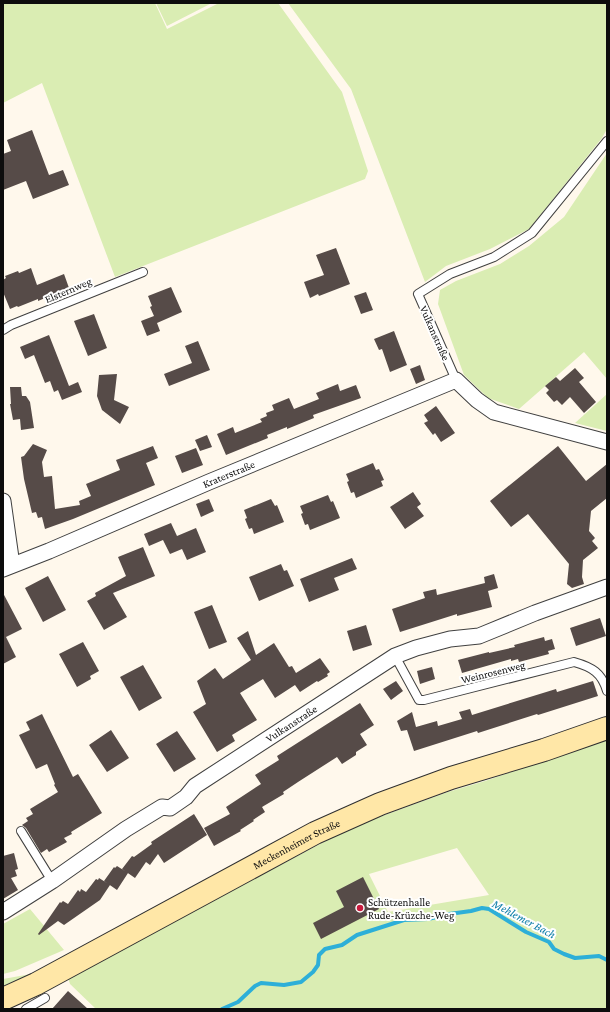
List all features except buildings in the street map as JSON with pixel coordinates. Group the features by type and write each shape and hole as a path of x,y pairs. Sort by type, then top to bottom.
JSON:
{"main road":[{"name":"Meckenheimer Straße","path":"3,999 36,984 315,833 380,804 451,778 544,750 607,728"}],"street":[{"name":"Vulkanstraße","path":"456,380 477,400 494,412 607,442"},
{"name":"Kraterstraße","path":"8,567 53,550 209,482 456,380"},
{"path":"3,501 8,567"},
{"name":"Vulkanstraße","path":"3,912 52,881 126,829 162,807 170,808 186,797 194,786 395,656 416,648 450,639 479,636 535,613 607,587"}],"lane":[{"name":"Vulkanstraße","path":"456,380 418,294 450,274 494,257 532,233 607,141"},
{"name":"Elsternweg","path":"3,330 11,325 143,272"},
{"name":"Weinrosenweg","path":"395,656 419,700 574,662 588,666 599,674 604,681 607,691"},
{"path":"21,831 52,881"},
{"path":"26,1009 45,998"}],"green space":[{"path":"3,3 155,3 167,29 219,3 278,3 342,92 368,171 365,179 115,277 42,83 3,103"},
{"path":"156,3 212,3 167,26"},
{"path":"288,3 607,3 607,129 602,138 529,229 490,249 446,266 425,282 351,89"},
{"path":"607,153 607,379 584,352 519,409 488,398 464,375 438,304 440,290 456,281 500,264 529,246 564,217"},
{"path":"607,394 607,431 575,423"},
{"path":"607,739 607,1009 96,1009 70,984 68,978 352,827 448,792 485,781","holes":["457,848 489,895 388,912 369,874"]},
{"path":"30,909 64,950 15,971 3,974 3,924"},
{"path":"31,974 3,986 3,979"}],"waterway":[{"name":"Mehlemer Bach","path":"222,1009 238,1002 255,986 261,983 284,985 301,982 313,972 318,965 319,955 325,949 342,945 357,935 404,920 428,919 482,908 489,909 526,932 549,942 554,949 564,954 575,958 599,956 607,960"}],"place":[{"name":"Schützenhalle Rude-Krüzche-Weg","path":"360,908"}]}
